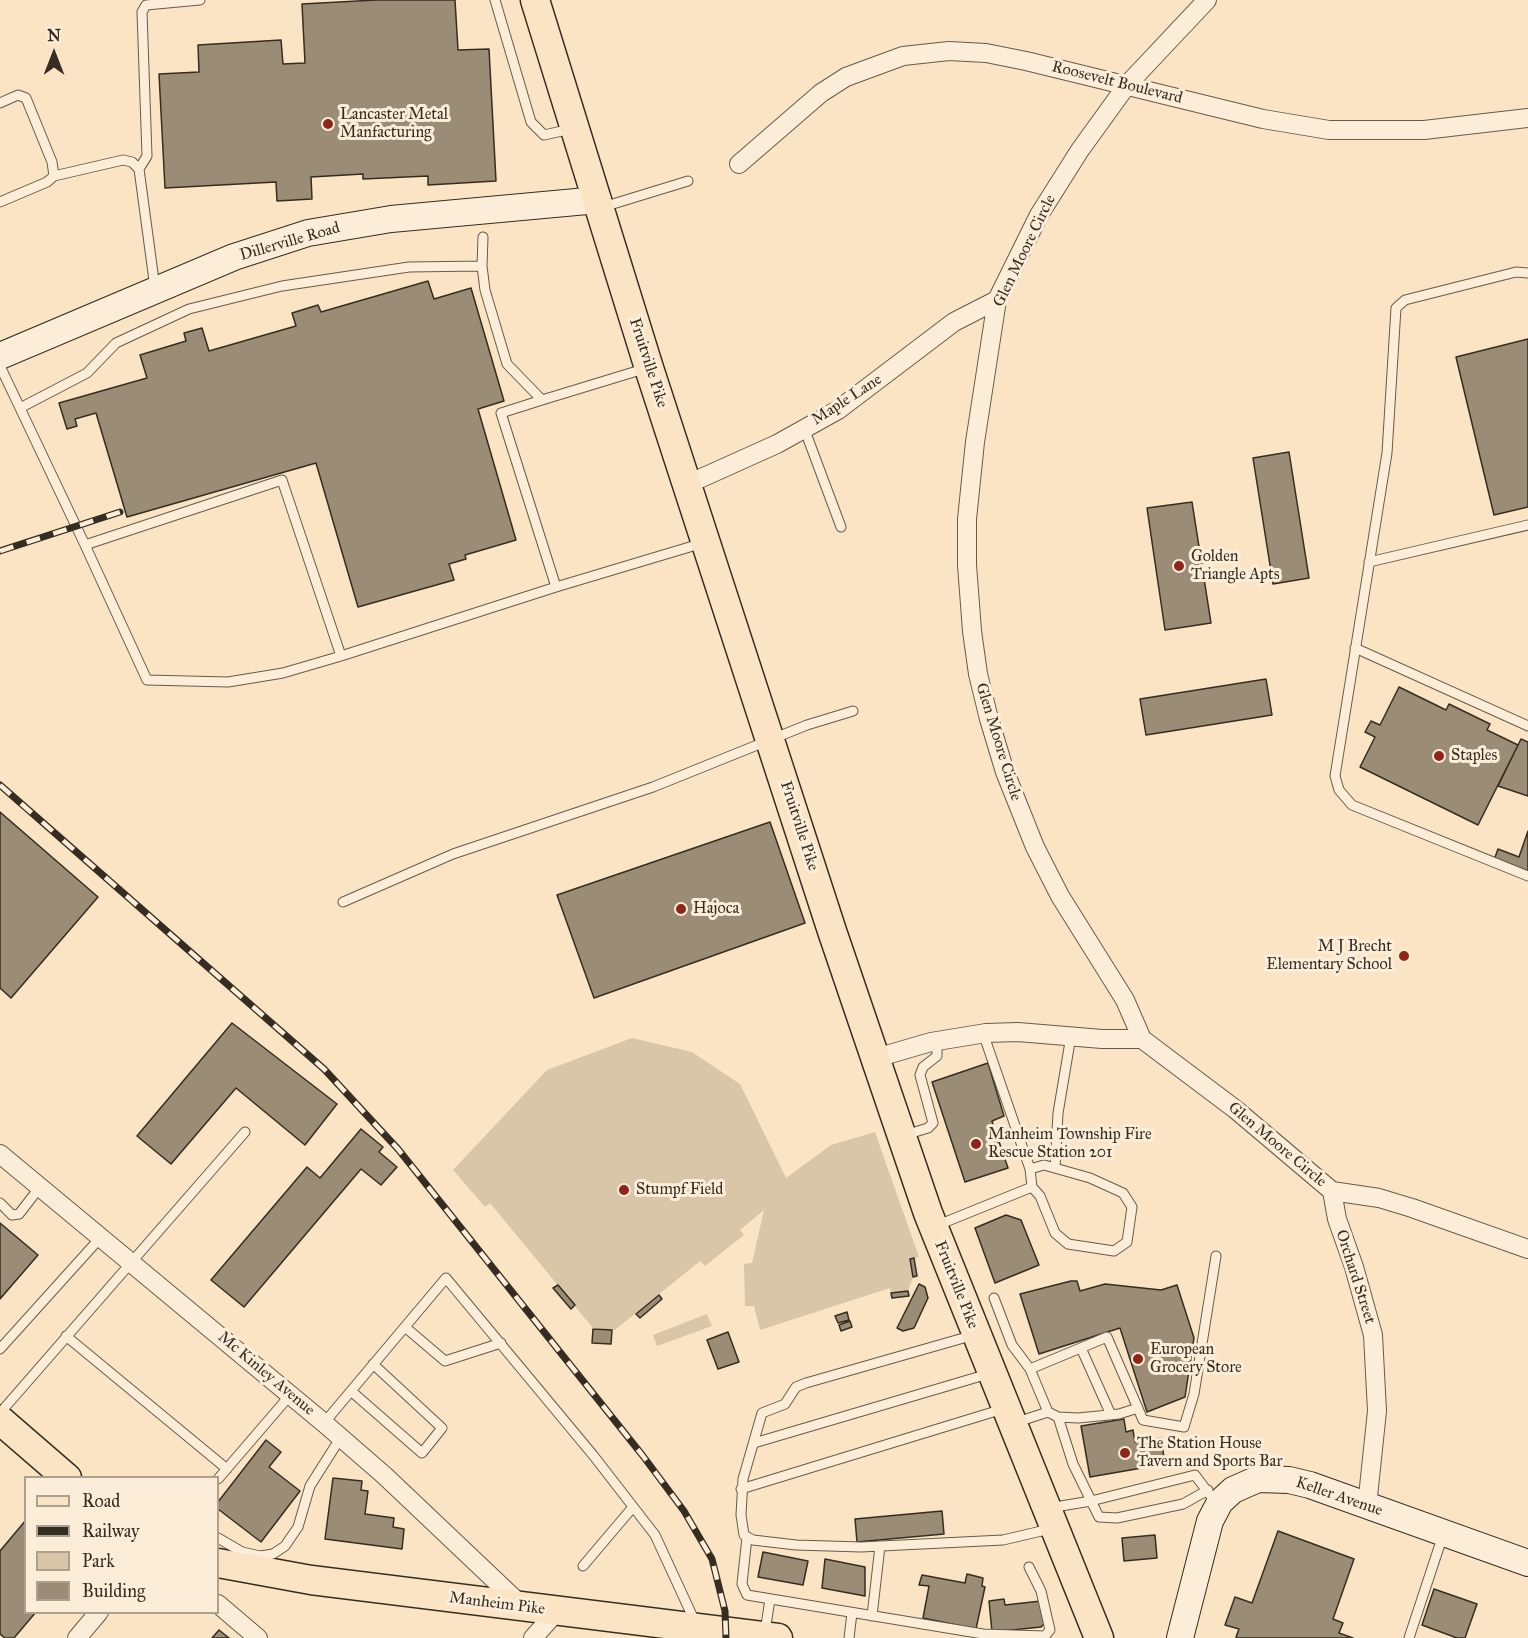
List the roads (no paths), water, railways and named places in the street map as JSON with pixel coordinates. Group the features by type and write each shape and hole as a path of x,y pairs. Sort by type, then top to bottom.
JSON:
{"main road":[{"name":"Fruitville Pike","path":"535,0 649,368 933,1227 994,1351 1009,1416 1100,1638"},
{"name":"Dillerville Road","path":"0,356 261,247 320,230 391,219 599,204"},
{"path":"0,1420 66,1476"},
{"name":"Keller Avenue","path":"1180,1638 1212,1500 1245,1483 1277,1479 1310,1485 1528,1563"},
{"name":"Manheim Pike","path":"219,1563 310,1580 522,1606 682,1630 771,1637"}],"street":[{"name":"Glen Moore Circle","path":"1207,0 1127,85 1080,150 1039,215 997,300 975,442 967,519 968,588 978,674 1005,772 1035,847 1060,897 1125,1000 1142,1039 1235,1108 1332,1191 1379,1198 1528,1249"},
{"name":"Roosevelt Boulevard","path":"739,164 821,93 846,77 903,56 949,51 986,53 1263,119 1329,130 1424,130 1528,118"},
{"name":"Maple Lane","path":"688,484 804,428 864,391 954,322 997,300"},
{"path":"876,1058 937,1040 983,1033 1018,1032 1142,1039"},
{"name":"Mc Kinley Avenue","path":"0,1154 324,1422 522,1606"},
{"name":"Orchard Street","path":"1332,1191 1337,1220 1364,1299 1374,1344 1377,1412 1366,1506"},
{"path":"219,1605 258,1638"},
{"path":"533,1638 557,1611"},
{"path":"77,1638 97,1614"}],"lane":[{"path":"138,169 147,156 142,12 146,5 200,0"},
{"path":"495,0 531,122 544,135 576,128"},
{"path":"0,103 18,95 26,98 51,162 54,176"},
{"path":"0,202 47,182 54,176 123,160 132,162 138,169 156,291"},
{"path":"599,204 688,181"},
{"path":"483,237 482,266 485,290 507,364 542,400"},
{"path":"20,408 87,372 116,343 189,309 294,284 410,267 482,266"},
{"path":"1528,273 1516,272 1405,300 1396,308 1387,453 1335,776 1345,798 1352,805 1528,876"},
{"path":"0,366 147,680 228,682 283,673 707,542"},
{"path":"556,587 501,413 649,368"},
{"path":"804,428 840,527"},
{"path":"85,545 282,480 341,656"},
{"path":"1369,562 1528,525"},
{"path":"1355,648 1528,726"},
{"path":"343,902 453,854 653,787 807,725 853,711"},
{"path":"983,1033 1030,1169 1032,1187 1040,1196 1055,1233 1068,1244 1114,1251 1127,1242 1132,1207 1123,1193 1090,1178 1044,1165 1030,1169"},
{"path":"1055,1168 1058,1113 1071,1036"},
{"path":"902,1136 928,1128 933,1123 921,1072 937,1056 937,1040"},
{"path":"0,1413 246,1132"},
{"path":"0,1203 12,1215 20,1214 40,1187"},
{"path":"933,1227 1032,1187"},
{"path":"0,1350 101,1237"},
{"path":"1030,1369 1107,1336 1143,1420 1184,1427 1194,1394 1216,1256"},
{"path":"324,1422 446,1278 655,1535 675,1583 682,1630"},
{"path":"994,1299 994,1351"},
{"path":"405,1327 445,1361 501,1343"},
{"path":"66,1336 227,1469"},
{"path":"1081,1348 1111,1414"},
{"path":"754,1443 936,1390 994,1351"},
{"path":"1048,1412 1030,1369 994,1351 911,1353 796,1387 785,1404 762,1413 741,1489 744,1535 753,1540 796,1545 880,1546 1003,1540 1091,1501 1195,1475 1212,1500 1117,1518 1099,1518 1091,1501 1073,1464 1058,1417"},
{"path":"351,1391 422,1453 442,1428 373,1364"},
{"path":"219,1478 291,1394"},
{"path":"741,1489 1009,1416 1048,1412 1058,1417 1111,1414 1138,1408"},
{"path":"219,1539 242,1552 260,1556 273,1554 285,1546 298,1527 310,1486 341,1437"},
{"path":"583,1566 633,1507"},
{"path":"1408,1638 1443,1533"},
{"path":"747,1537 742,1584 747,1595 872,1616 944,1633 1013,1637 1045,1636 1050,1630 1041,1591 1029,1567"},
{"path":"872,1616 880,1546"},
{"path":"770,1599 771,1637"},
{"path":"849,1638 852,1613"}],"railway":[{"path":"0,551 120,512"},
{"path":"0,785 324,1069 398,1149 643,1456 684,1511 712,1559 725,1611 726,1638"}],"place":[{"name":"Lancaster Metal Manfacturing","path":"328,124"},
{"name":"Golden Triangle Apts","path":"1179,566"},
{"name":"Staples","path":"1439,756"},
{"name":"Hajoca","path":"681,909"},
{"name":"M J Brecht Elementary School","path":"1404,956"},
{"name":"Manheim Township Fire Rescue Station 201","path":"976,1144"},
{"name":"Stumpf Field","path":"624,1190"},
{"name":"European Grocery Store","path":"1138,1359"},
{"name":"The Station House Tavern and Sports Bar","path":"1125,1453"}]}
